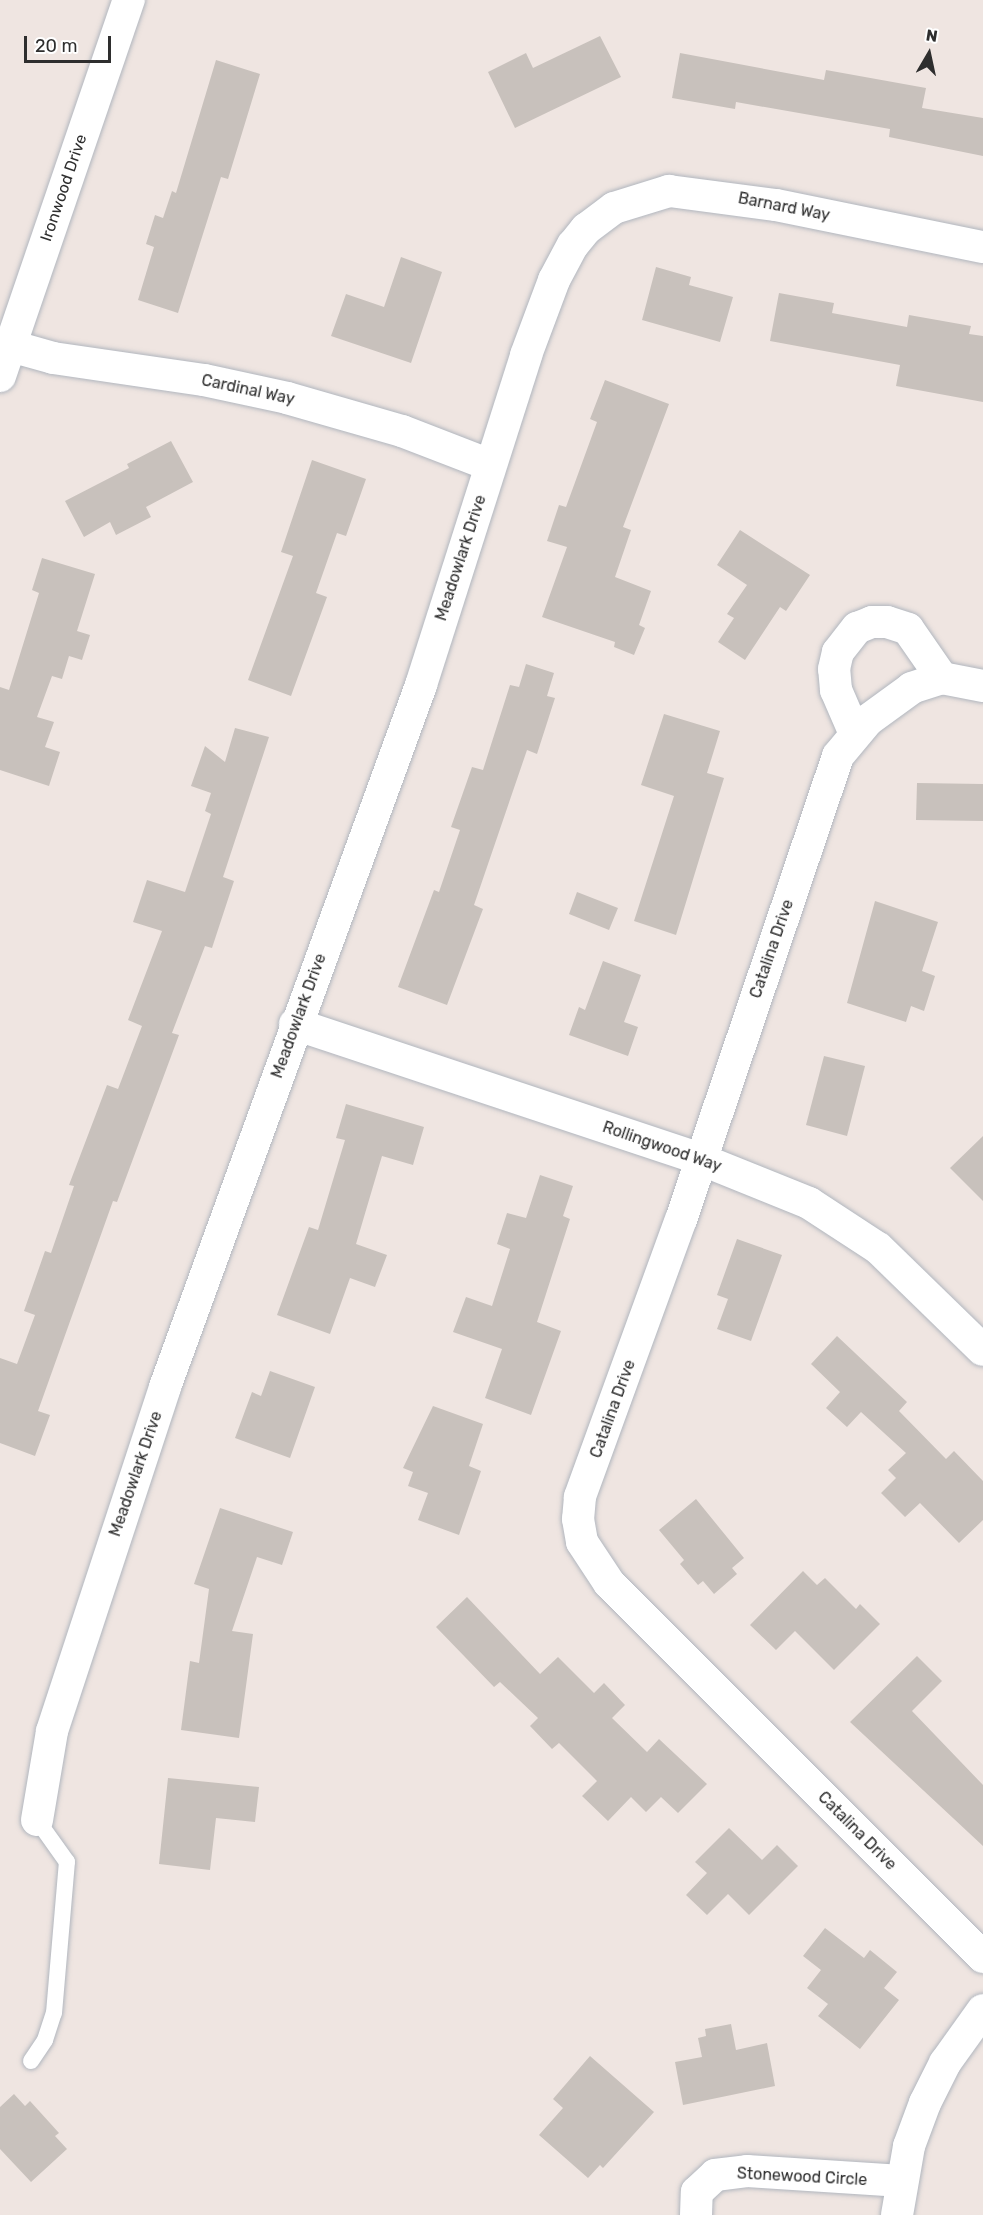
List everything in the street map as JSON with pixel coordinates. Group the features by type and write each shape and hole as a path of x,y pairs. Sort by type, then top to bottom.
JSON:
{"street":[{"name":"Ironwood Drive","path":"0,376 5,345 129,0"},
{"name":"Barnard Way","path":"591,224 614,208 638,198 669,191 694,192 983,247"},
{"name":"Meadowlark Drive","path":"37,1820 52,1731 83,1629 295,1024 421,684 490,465 554,280 573,246 591,224"},
{"name":"Cardinal Way","path":"5,345 85,364 204,380 287,398 402,431 490,465"},
{"path":"855,734 836,690 834,669 838,652 857,628 872,622 909,629 942,678 983,686"},
{"name":"Catalina Drive","path":"942,678 890,701 855,734 834,766 700,1159 580,1497 578,1519 582,1542 593,1563 616,1590 983,1957"},
{"name":"Rollingwood Way","path":"295,1024 700,1159 771,1185 845,1223 911,1276 983,1350"},
{"path":"897,2215 902,2181 925,2103 945,2063 983,2010"},
{"name":"Stonewood Circle","path":"696,2215 697,2192 715,2175 747,2171 902,2181"}],"lane":[{"path":"31,2061 45,2040 54,2013 67,1862 37,1820"}],"building":[{"path":"600,36 621,77 515,128 488,72 526,53 533,68"},
{"path":"680,53 824,80 826,70 926,88 922,108 983,118 983,156 889,137 890,129 736,102 735,109 672,98"},
{"path":"216,60 260,74 228,179 221,177 178,313 138,300 154,247 146,244 155,215 163,218 172,191 176,193"},
{"path":"401,257 442,272 411,363 331,336 346,294 384,307"},
{"path":"656,267 691,277 689,285 733,297 720,342 642,320"},
{"path":"779,293 834,303 832,313 907,327 909,315 971,326 969,334 983,336 983,402 896,386 900,365 770,341"},
{"path":"605,380 669,404 623,527 631,530 615,577 651,591 639,625 645,628 634,655 614,647 615,642 542,617 567,547 547,541 559,505 566,507 597,422 590,419"},
{"path":"171,441 193,482 146,507 151,517 116,535 110,522 84,537 65,501 129,468 127,464"},
{"path":"312,460 366,479 346,536 337,533 316,593 327,597 291,696 248,680 293,556 281,552"},
{"path":"740,530 810,575 786,611 780,607 745,660 718,642 734,618 727,614 747,585 717,565"},
{"path":"42,558 95,574 77,631 90,635 82,660 69,656 62,679 52,676 37,717 54,722 45,747 60,752 49,786 0,770 0,687 9,690 39,593 32,590"},
{"path":"526,664 554,673 547,696 555,698 537,754 527,750 474,905 483,909 447,1005 398,987 434,890 439,892 460,830 451,827 472,767 483,770 510,685 519,687"},
{"path":"664,714 720,731 707,773 724,778 676,935 634,921 674,796 641,785"},
{"path":"235,728 269,737 223,877 234,881 212,948 205,946 172,1033 179,1035 117,1202 113,1201 38,1411 50,1415 35,1456 0,1443 0,1358 17,1364 35,1315 24,1311 45,1251 51,1253 74,1186 69,1185 107,1085 118,1089 142,1026 128,1020 162,931 133,922 147,880 185,892 211,814 205,811 211,793 191,786 205,746 225,762"},
{"path":"917,783 983,784 983,821 916,820"},
{"path":"577,892 618,908 609,930 569,914"},
{"path":"875,901 938,922 922,971 935,976 924,1011 911,1006 906,1022 847,1003"},
{"path":"603,961 641,975 624,1022 638,1027 628,1056 569,1035 579,1007 585,1010"},
{"path":"824,1056 865,1066 847,1136 806,1125"},
{"path":"346,1104 424,1127 413,1165 382,1156 356,1244 387,1255 375,1287 350,1278 330,1334 277,1315 309,1227 318,1230 345,1140 336,1138"},
{"path":"983,1136 983,1201 950,1168"},
{"path":"540,1175 573,1186 563,1216 570,1219 537,1322 561,1331 531,1415 485,1398 502,1349 453,1332 466,1297 492,1306 510,1249 497,1244 507,1213 526,1218"},
{"path":"737,1239 782,1255 751,1341 717,1329 728,1299 717,1295"},
{"path":"837,1336 907,1402 899,1411 946,1459 954,1451 983,1481 983,1520 959,1543 920,1503 905,1517 881,1493 896,1478 888,1470 906,1453 861,1412 847,1427 826,1408 840,1392 811,1364"},
{"path":"270,1371 315,1387 290,1458 235,1438 252,1392 261,1396"},
{"path":"433,1406 483,1424 469,1466 481,1471 459,1535 418,1520 428,1493 408,1486 413,1472 403,1468"},
{"path":"696,1499 744,1558 732,1568 737,1574 714,1594 703,1581 698,1585 680,1564 684,1560 659,1530"},
{"path":"220,1508 293,1532 282,1565 257,1557 232,1631 253,1634 239,1738 181,1730 190,1661 199,1663 209,1589 194,1584"},
{"path":"803,1571 817,1585 825,1578 856,1609 860,1604 880,1624 834,1670 795,1631 776,1650 750,1625"},
{"path":"467,1597 540,1674 558,1657 594,1693 604,1683 625,1705 612,1718 647,1752 659,1739 707,1784 678,1813 661,1797 646,1812 631,1797 608,1821 582,1796 597,1781 559,1743 552,1749 530,1726 538,1718 500,1682 494,1687 436,1627"},
{"path":"917,1656 942,1681 912,1711 983,1785 983,1846 850,1722"},
{"path":"168,1778 259,1787 255,1822 216,1818 210,1870 159,1864"},
{"path":"729,1828 762,1860 777,1845 798,1866 749,1915 728,1894 707,1915 686,1895 707,1873 695,1862"},
{"path":"825,1928 864,1958 870,1950 897,1972 884,1988 899,2000 860,2049 818,2016 828,2004 807,1988 821,1970 803,1956"},
{"path":"731,2024 736,2050 767,2043 775,2086 683,2105 675,2062 702,2057 698,2038 706,2036 705,2029"},
{"path":"590,2056 654,2112 603,2168 600,2165 588,2178 539,2135 563,2108 553,2099"},
{"path":"14,2094 25,2106 30,2101 59,2133 55,2136 67,2149 31,2182 0,2149 0,2107"}]}
